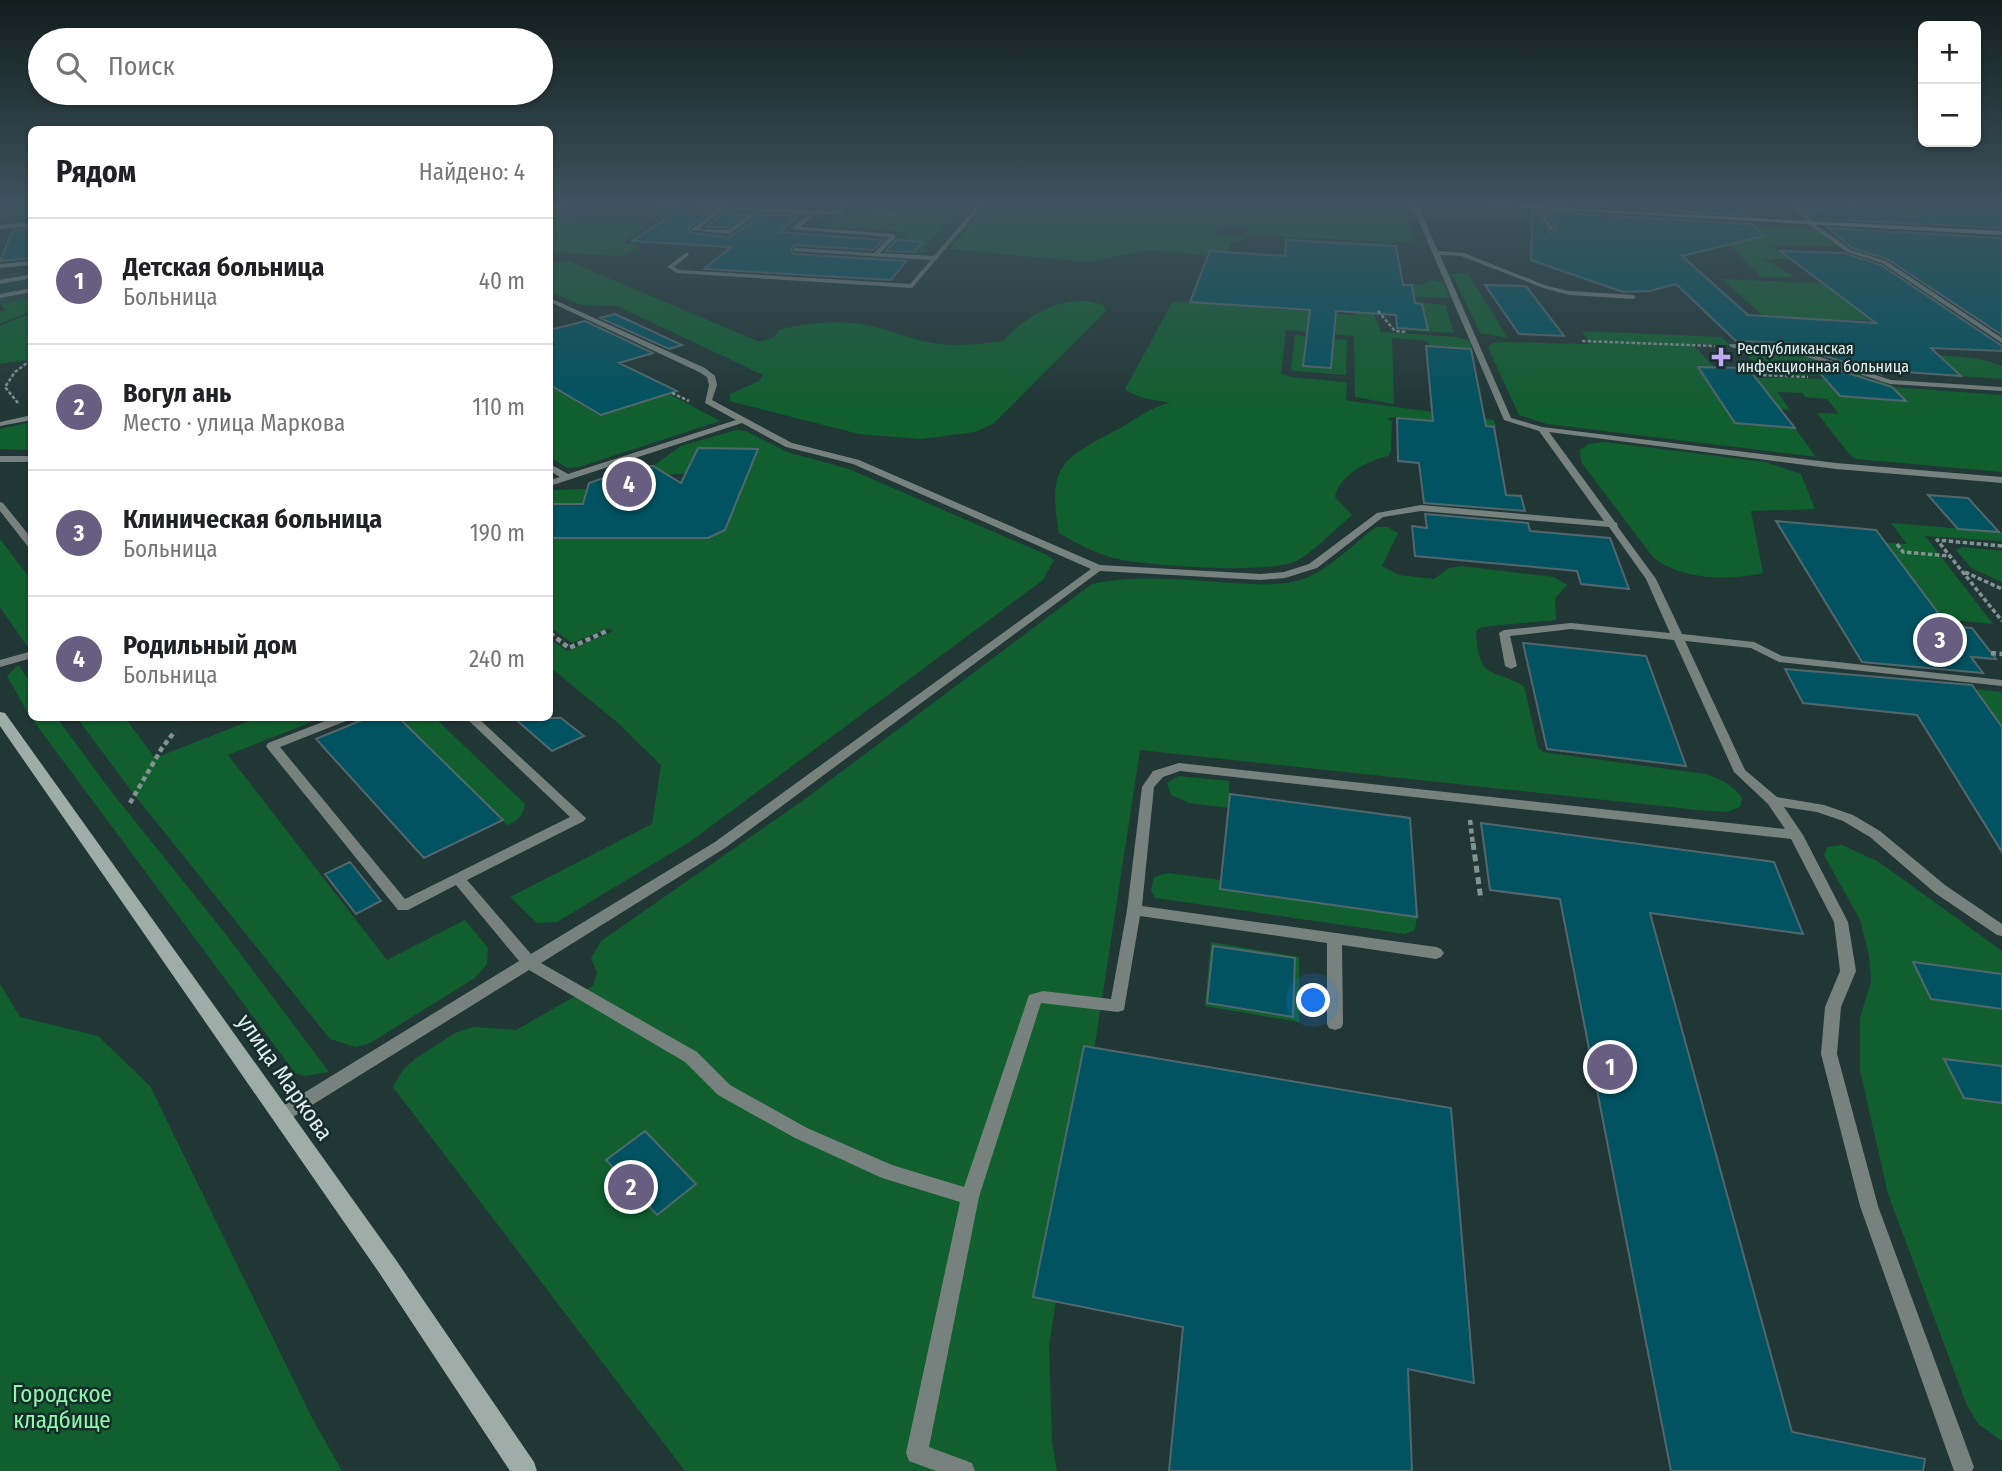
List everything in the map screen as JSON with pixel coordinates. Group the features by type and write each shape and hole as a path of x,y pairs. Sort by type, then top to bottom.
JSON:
{"street":[{"name":"улица Маркова","path":"0,716 282,1115 525,1471"}],"lane":[{"path":"677,272 912,286 923,272"},
{"path":"1443,272 1508,420 1542,429 1836,466 2002,480"},
{"path":"1508,272 1569,293 1633,297"},
{"path":"1898,272 2002,341"},
{"path":"0,282 28,277"},
{"path":"0,296 28,291"},
{"path":"553,301 702,370 711,376 713,385 708,401 789,445 856,462 1098,568 1261,578 1285,575 1313,566 1380,516 1421,508 1614,525"},
{"path":"1733,346 1786,348 1890,382 2002,389"},
{"path":"0,424 28,418"},
{"path":"553,482 743,420"},
{"path":"1542,429 1651,579 1740,772 1773,801 1796,835 1841,922 1848,971 1833,1007 1829,1054 1869,1206 1964,1467"},
{"path":"0,459 28,459"},
{"path":"553,469 566,477"},
{"path":"0,505 28,541"},
{"path":"282,1115 720,845 1098,568"},
{"path":"1511,666 1504,633 1571,626 1754,645 1779,659 2002,682"},
{"path":"0,664 28,655"},
{"path":"334,721 272,746 403,906 579,818 475,721"},
{"path":"964,1471 917,1452 970,1197 1035,999 1043,997 1118,1006 1134,910 1148,787 1158,774 1179,767 1796,835"},
{"path":"1773,801 1819,808 1848,818 1875,834 1940,889 2002,931"},
{"path":"458,878 528,963 598,1006 691,1057 724,1090 801,1133 888,1171 970,1197"},
{"path":"1134,910 1436,953"},
{"path":"1334,938 1335,1024"}],"path":[{"path":"1378,311 1395,331 1406,332"},
{"path":"1582,341 1733,346 1760,374 1815,377"},
{"path":"28,362 15,372 5,387 28,414"},
{"path":"2002,546 1937,540 2002,621"},
{"path":"1897,544 1903,552 1950,556"},
{"path":"1961,570 2002,589"},
{"path":"553,635 569,648 610,630"},
{"path":"1991,653 2002,654"},
{"path":"130,803 165,741 175,731"},
{"path":"1466,798 1481,900"}],"shaded area":[{"path":"28,272 28,300 0,305 0,275"}],"green space":[{"path":"553,272 593,272 760,342 774,337 779,330 814,323 839,322 875,327 933,343 977,344 1003,341 1036,314 1062,303 1089,301 1103,305 1106,311 993,424 975,432 921,439 859,434 730,401 730,394 759,381 763,375 617,306 581,305 553,293"},
{"path":"1214,272 1224,272 1221,285"},
{"path":"1757,272 1785,272 1795,277 1762,277"},
{"path":"1452,274 1468,274 1508,338 1480,333"},
{"path":"1722,279 1909,287 1923,291 1942,304 1903,321 1804,319 1895,366 1902,374 1873,372 1798,347"},
{"path":"1431,280 1443,282 1450,298 1391,296 1392,283 1420,285"},
{"path":"1356,294 1369,302 1381,332 1456,337 1470,341 1472,350 1429,346 1428,341 1392,338 1394,404 1355,397 1354,336 1286,330 1281,374 1347,383 1346,400 1350,401 1494,420 1496,427 1395,417 1387,419 1392,421 1391,450 1388,456 1355,470 1342,482 1335,497 1352,515 1301,558 1279,566 1235,568 1139,562 1098,553 1059,533 1055,491 1064,465 1086,447 1151,410 1170,403 1142,397 1125,389 1173,301 1355,315"},
{"path":"28,299 28,312 0,324 0,312 6,310 0,304"},
{"path":"1398,300 1445,305 1454,333 1398,330 1428,330 1422,304 1394,302"},
{"path":"28,314 28,359 0,364 0,326"},
{"path":"1582,331 1722,337 1730,345 1692,344 1724,377 1840,379 1829,383 1840,396 1905,400 1893,387 2002,395 2002,472 1856,459 1817,413 1839,414 1827,399 1805,397 1803,393 1777,392 1790,410 1781,409 1770,394 1714,391 1735,423 1795,428 1816,457 1547,424 1519,415 1488,348 1491,344 1591,344"},
{"path":"1295,335 1347,340 1346,375 1291,369"},
{"path":"1741,350 1788,351 1868,377 1766,374"},
{"path":"1938,355 1971,358 2002,366 2002,379 1961,376"},
{"path":"1848,379 1883,381 1893,387 1854,384"},
{"path":"553,387 601,415 669,394 720,421 579,467 567,468 553,459"},
{"path":"28,423 28,450 0,449 0,429"},
{"path":"736,430 746,431 787,452 849,469 1054,560 1043,580 691,841 557,922 537,923 510,897 652,824 661,765 618,723 553,669 553,641 567,651 613,631 608,628 572,643 553,629 553,538 708,538 725,531 758,449 698,448 688,473 667,475 653,466 681,446"},
{"path":"1605,442 1765,462 1801,474 1815,509 1751,511 1763,573 1721,578 1677,570 1653,557 1581,462 1580,450 1589,444"},
{"path":"588,489 595,505 553,504 553,490"},
{"path":"1891,523 2002,532 2002,541 1925,536 1993,624 1943,619 1886,543 1907,544"},
{"path":"1376,527 1388,527 1398,533 1382,566 1399,575 1434,579 1449,568 1461,566 1554,577 1567,585 1555,598 1556,620 1482,627 1476,631 1477,647 1483,665 1488,670 1524,686 1538,747 1543,752 1705,774 1734,789 1742,798 1740,807 1726,812 1698,810 1140,750 1049,1346 1052,1442 1057,1471 685,1471 393,1087 402,1071 416,1058 455,1033 473,1027 516,1030 593,986 597,973 591,958 601,941 805,799 1092,584 1144,578 1289,583 1325,568"},
{"path":"0,539 28,576 28,646 0,607"},
{"path":"1962,547 2002,551 2002,582 1971,568 1956,550"},
{"path":"18,665 28,679 28,713 7,676"},
{"path":"1975,689 2002,692 2002,727"},
{"path":"33,721 59,721 329,1072 305,1076 295,1073"},
{"path":"79,721 127,721 155,758 249,721 313,721 228,755 387,960 465,920 488,948 487,964 475,978 370,1043 356,1047 330,1039 133,793"},
{"path":"402,721 438,721 525,804 519,817 507,825"},
{"path":"1179,776 1229,781 1229,808 1189,803 1171,795 1167,783"},
{"path":"1842,845 1879,862 2002,951 2002,1441 1978,1424 1966,1403 1888,1194 1860,1070 1860,1018 1871,982 1869,955 1860,920 1824,855 1827,847"},
{"path":"1169,873 1221,880 1220,889 1417,917 1415,930 1405,934 1155,898 1151,890 1154,877"},
{"path":"1211,942 1299,957 1299,1022 1205,1006"},
{"name":"Городское кладбище","path":"0,984 20,1017 98,1036 150,1086 311,1416 342,1471 0,1471"}],"building":[{"path":"749,272 898,272 891,280"},
{"path":"1202,272 1401,272 1403,285 1412,285 1415,303 1422,304 1428,330 1397,328 1396,315 1336,311 1331,368 1303,366 1310,310 1190,302"},
{"path":"1564,272 1700,272 1748,315 1876,323 1808,272 1891,272 2002,346 2002,351 1931,348 1961,376 1877,370 1880,374 1798,347 1794,343 1736,341 1676,284 1650,291 1623,292"},
{"path":"1906,272 2002,272 2002,335"},
{"path":"1485,285 1526,286 1564,336 1519,334"},
{"path":"615,314 682,345 669,349 600,318"},
{"path":"585,321 653,353 619,363 677,391 601,415 553,387 553,329"},
{"path":"1426,346 1471,349 1486,426 1494,427 1506,495 1521,496 1525,511 1424,503 1419,463 1398,461 1397,418 1433,421"},
{"path":"1809,361 1892,387 1906,401 1840,396"},
{"path":"1698,367 1748,368 1795,428 1735,423"},
{"path":"698,448 758,449 725,530 708,538 553,538 553,504 583,504 589,483 639,466 653,466 681,483"},
{"path":"1928,495 1968,498 1999,532 1958,529"},
{"path":"1425,514 1528,523 1530,531 1610,538 1629,589 1581,584 1577,571 1415,556 1412,526 1427,528"},
{"path":"1776,521 1876,530 1948,626 1972,628 1996,659 1971,657 1983,673 1862,662"},
{"path":"1523,643 1646,656 1686,766 1547,749"},
{"path":"1785,669 1972,685 2002,727 2002,852 1917,715 1803,703"},
{"path":"553,718 561,718 584,736 552,751 517,721 553,721"},
{"path":"360,721 402,721 503,820 424,858 316,739"},
{"path":"1230,794 1410,818 1417,917 1220,889"},
{"path":"1481,823 1774,862 1803,934 1650,913 1792,1432 1925,1459 1923,1471 1671,1471 1560,899 1490,890"},
{"path":"350,862 381,901 356,914 325,874"},
{"path":"1213,946 1295,958 1293,1017 1207,1003"},
{"path":"1913,962 2002,974 2002,1009 1931,999"},
{"path":"1084,1046 1451,1108 1474,1383 1408,1369 1412,1471 1169,1471 1183,1327 1033,1297"},
{"path":"1944,1059 2002,1066 2002,1103 1964,1098"},
{"path":"645,1131 696,1184 657,1215 606,1160"}],"place":[{"name":"Республиканская инфекционная больница","path":"1721,357"},
{"name":"Родильный дом","path":"629,484"},
{"name":"Клиническая больница","path":"1940,640"},
{"name":"Детская больница","path":"1610,1067"},
{"name":"Вогул ань","path":"631,1187"}]}
